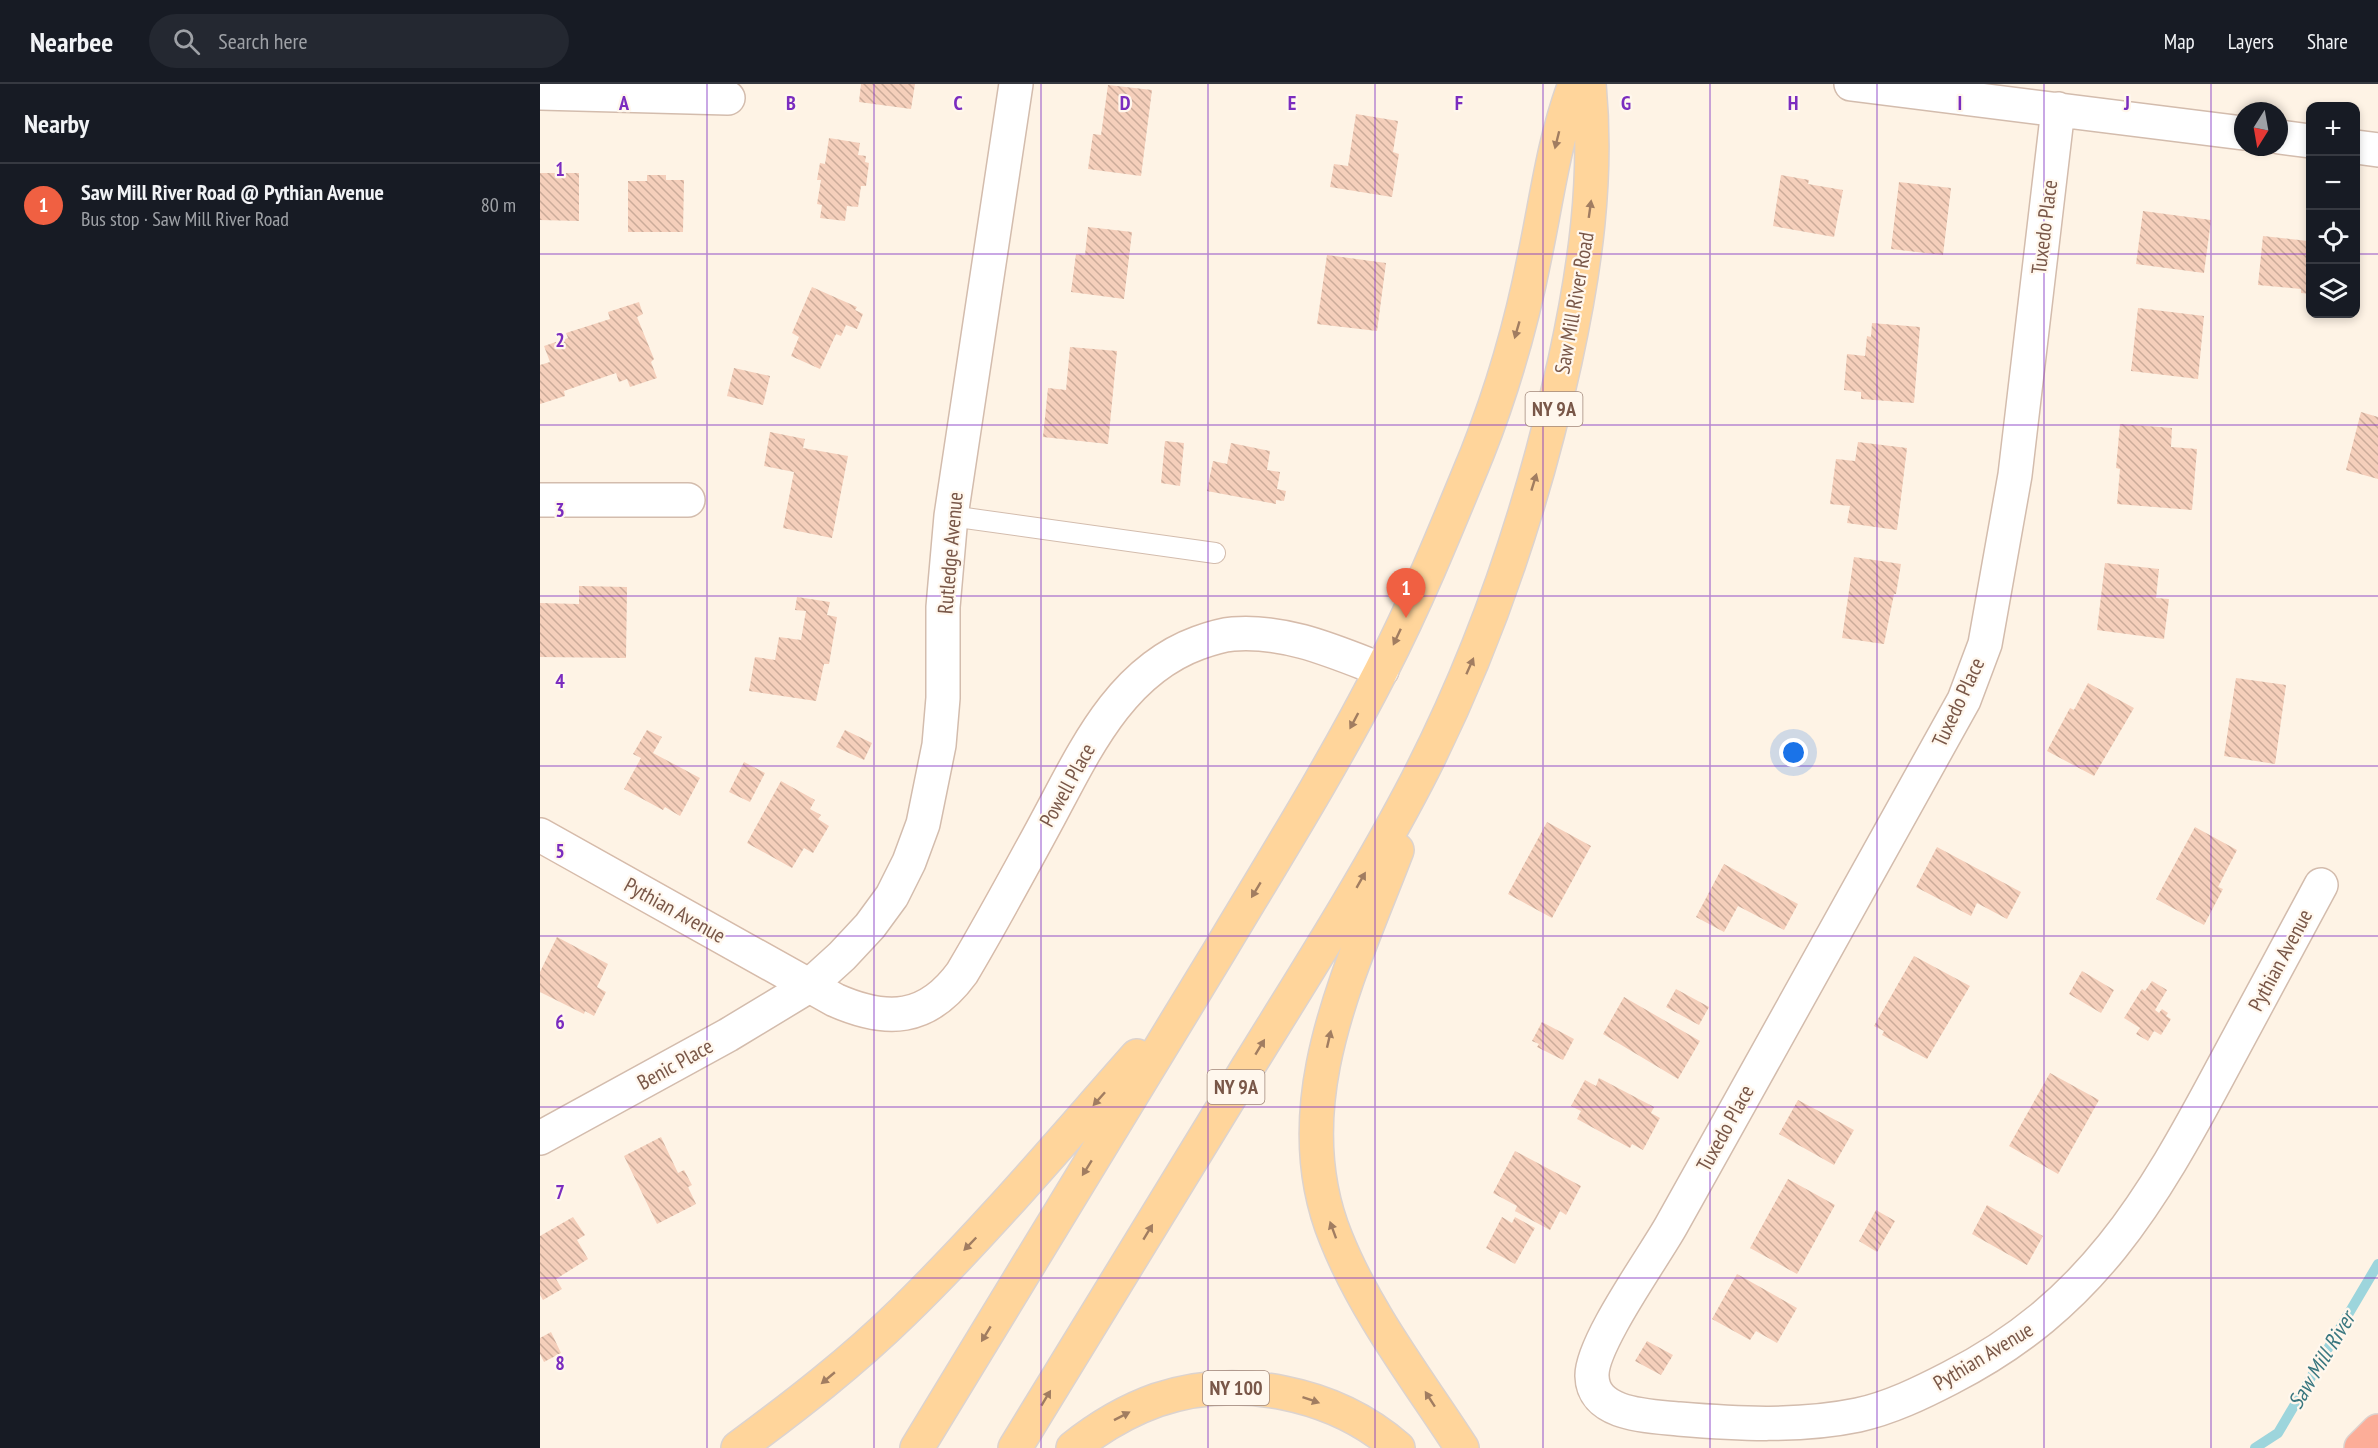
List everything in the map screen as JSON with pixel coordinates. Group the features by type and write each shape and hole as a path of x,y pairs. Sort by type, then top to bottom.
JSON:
{"highway":[{"path":"2361,1448 2378,1431"}],"main road":[{"name":"NY 9A","path":"917,1448 1318,787 1382,670 1474,459 1500,387 1519,324 1534,259 1553,154 1575,84"},
{"name":"Saw Mill River Road","path":"1446,720 1475,654 1513,550 1540,463 1556,400 1570,335 1591,200 1594,158 1589,84"},
{"name":"NY 9A","path":"1015,1448 1334,926 1417,780 1446,720"},
{"path":"1446,720 1337,1008 1319,1088 1316,1142 1323,1200 1335,1238 1347,1264 1367,1302 1462,1448"},
{"path":"738,1448 808,1395 902,1313 980,1234 1194,992"},
{"name":"NY 100","path":"1073,1448 1120,1417 1157,1401 1192,1391 1229,1388 1263,1389 1300,1396 1335,1408 1368,1425 1398,1448"}],"street":[{"name":"Rutledge Avenue","path":"809,986 870,926 892,896 909,862 923,824 939,745 943,698 943,607 951,516 1016,84"},
{"path":"1851,84 2234,131"},
{"path":"540,93 728,98"},
{"name":"Tuxedo Place","path":"1667,1232 1964,700 1985,644 2015,475 2058,109"},
{"path":"2288,138 2306,140"},
{"path":"2360,148 2378,150"},
{"path":"540,500 688,500"},
{"name":"Powell Place","path":"809,986 852,1008 886,1015 919,1011 942,996 962,973 975,952 1098,729 1128,689 1170,656 1210,638 1231,634 1271,634 1310,643 1382,670"},
{"name":"Pythian Avenue","path":"540,835 809,986"},
{"name":"Pythian Avenue","path":"1667,1232 1602,1341 1594,1359 1591,1371 1593,1385 1599,1396 1611,1407 1632,1413 1674,1418 1750,1423 1799,1422 1858,1415 1931,1388 1959,1374 2014,1341 2042,1320 2090,1275 2126,1231 2184,1141 2321,885"},
{"name":"Benic Place","path":"540,1138 736,1030 809,986"}],"lane":[{"path":"951,516 1215,553"}],"building":[{"path":"861,84 915,84 911,109 859,102"},
{"path":"1108,85 1152,90 1141,176 1088,169 1093,134 1101,135"},
{"path":"1356,114 1398,121 1393,152 1399,154 1392,197 1330,187 1334,164 1348,166"},
{"path":"829,138 860,143 858,155 866,156 865,162 869,163 866,186 861,186 858,207 847,206 845,221 820,218 822,205 817,204 821,180 817,180 820,163 825,164"},
{"path":"540,173 579,173 579,221 540,220"},
{"path":"647,175 666,175 666,180 684,180 683,232 628,232 628,181 647,181"},
{"path":"1781,175 1809,180 1808,184 1843,190 1834,237 1773,226"},
{"path":"1899,182 1951,188 1943,255 1891,249"},
{"path":"2143,211 2211,220 2204,273 2136,264"},
{"path":"1088,227 1132,232 1124,299 1071,292 1076,254 1085,255"},
{"path":"2263,236 2306,241 2306,294 2301,293 2301,289 2258,285"},
{"path":"1327,255 1386,263 1377,331 1317,324"},
{"path":"812,287 857,307 855,310 863,314 857,329 846,325 841,336 836,334 820,369 791,356 799,337 792,333"},
{"path":"639,302 643,314 637,317 654,359 651,362 657,378 630,387 627,379 619,382 616,373 564,391 565,396 540,404 540,365 550,362 544,346 568,338 566,333 610,319 608,312"},
{"path":"2138,308 2204,316 2198,379 2131,371"},
{"path":"1872,323 1920,327 1914,403 1861,399 1861,392 1844,390 1847,354 1865,356 1867,336 1871,337"},
{"path":"1070,347 1117,351 1108,444 1043,437 1048,388 1066,390"},
{"path":"734,368 770,376 763,405 727,396"},
{"path":"2361,412 2378,417 2378,479 2346,470"},
{"path":"2120,424 2172,428 2171,447 2197,449 2192,510 2117,504 2120,469 2116,468"},
{"path":"770,432 805,439 803,448 848,456 832,538 783,528 794,472 764,466"},
{"path":"1165,441 1184,443 1180,486 1161,483"},
{"path":"1858,442 1907,448 1897,530 1847,523 1850,506 1830,504 1836,459 1855,461"},
{"path":"1231,443 1270,451 1267,470 1280,472 1277,489 1286,491 1284,501 1276,500 1276,504 1207,491 1213,461 1227,464"},
{"path":"1854,557 1901,564 1884,644 1842,638"},
{"path":"2105,563 2159,569 2156,598 2169,599 2164,639 2097,630"},
{"path":"579,586 627,587 626,658 540,657 540,603 579,604"},
{"path":"797,597 830,602 827,615 837,617 829,664 824,664 816,701 749,691 755,657 775,660 779,637 801,640 806,611 795,610"},
{"path":"2236,678 2286,685 2275,764 2224,756"},
{"path":"2088,683 2134,708 2094,776 2047,751 2070,708 2074,710"},
{"path":"647,730 662,737 653,753 700,778 680,816 665,807 663,810 624,789 641,758 633,754"},
{"path":"845,730 872,743 864,760 836,747"},
{"path":"744,762 765,773 750,802 729,792"},
{"path":"781,781 815,800 810,809 821,815 818,819 829,826 813,853 804,848 792,868 747,843"},
{"path":"1547,822 1591,846 1552,918 1508,894"},
{"path":"2195,827 2237,850 2218,887 2223,889 2204,925 2156,899"},
{"path":"1937,847 2021,892 2007,919 1977,903 1971,916 1916,887"},
{"path":"1724,864 1798,904 1784,930 1738,906 1724,932 1696,917"},
{"path":"557,937 608,964 597,987 606,992 594,1016 585,1011 584,1014 540,992 540,972"},
{"path":"1914,956 1970,986 1927,1059 1882,1035 1884,1031 1874,1026"},
{"path":"2082,971 2114,990 2101,1013 2069,994"},
{"path":"2152,981 2167,990 2155,1010 2159,1013 2162,1009 2171,1019 2161,1035 2154,1031 2148,1041 2136,1034 2140,1028 2124,1018 2142,989 2145,991"},
{"path":"1676,989 1709,1007 1699,1025 1666,1007"},
{"path":"1624,997 1700,1041 1678,1079 1603,1034"},
{"path":"1542,1022 1574,1039 1563,1060 1537,1047 1539,1044 1532,1041"},
{"path":"2050,1073 2099,1100 2058,1174 2009,1146"},
{"path":"1599,1078 1654,1107 1651,1113 1660,1118 1643,1150 1632,1144 1630,1148 1577,1119 1581,1111 1571,1106 1585,1080 1596,1086"},
{"path":"1798,1100 1854,1130 1834,1165 1779,1134"},
{"path":"661,1137 678,1173 684,1170 692,1185 688,1187 696,1204 657,1224 624,1156"},
{"path":"1515,1151 1581,1186 1566,1215 1560,1211 1550,1230 1515,1211 1517,1206 1493,1193"},
{"path":"1788,1179 1835,1205 1797,1274 1750,1248"},
{"path":"1987,1205 2043,1236 2027,1265 1972,1234"},
{"path":"1876,1210 1895,1221 1877,1252 1859,1241"},
{"path":"573,1217 585,1235 577,1240 588,1259 556,1279 562,1289 543,1300 540,1295 540,1236"},
{"path":"1502,1217 1512,1223 1515,1217 1535,1228 1515,1264 1486,1248"},
{"path":"1737,1274 1797,1308 1777,1343 1756,1331 1750,1340 1712,1319"},
{"path":"551,1332 561,1353 544,1362 540,1354 540,1338"},
{"path":"1647,1341 1673,1355 1661,1375 1635,1361"}],"waterway":[{"name":"Saw Mill River","path":"2255,1448 2278,1433 2378,1264"}],"place":[{"name":"Saw Mill River Road @ Pythian Avenue","path":"1406,618"}]}
